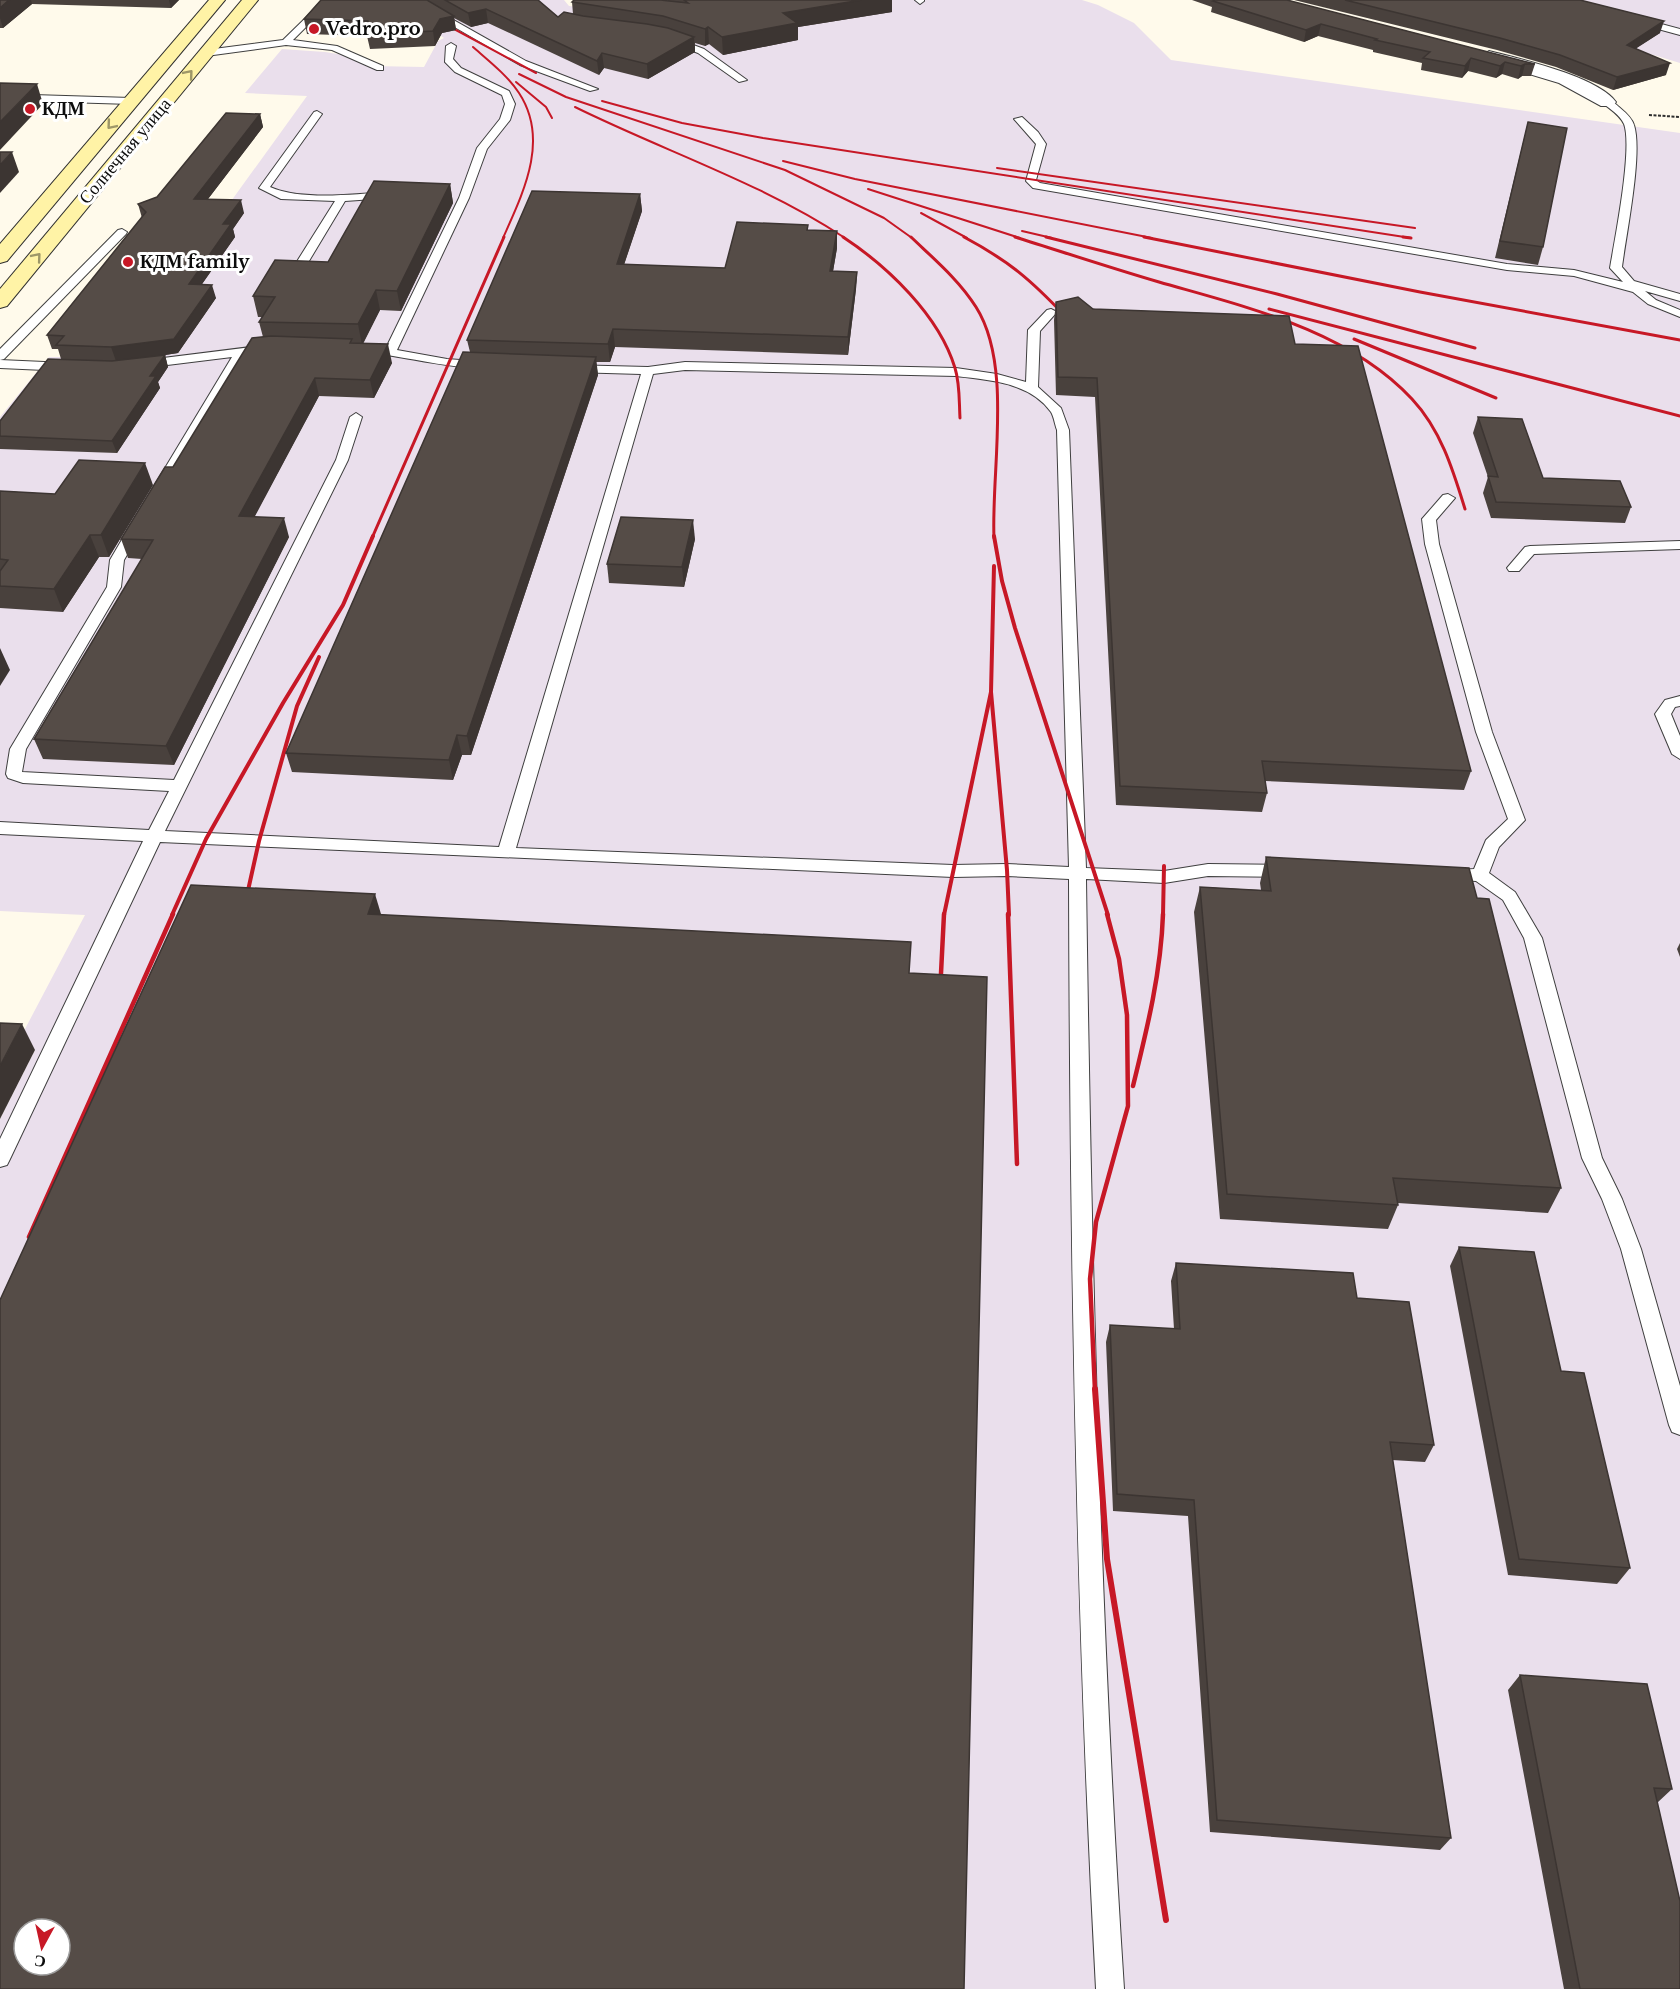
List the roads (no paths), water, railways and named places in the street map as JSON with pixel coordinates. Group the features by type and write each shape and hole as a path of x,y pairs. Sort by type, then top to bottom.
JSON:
{"main road":[{"name":"Солнечная улица","path":"0,257 217,0"},
{"name":"Солнечная улица","path":"0,302 250,0"}],"street":[{"path":"1469,51 1561,77 1592,91 1607,102"}],"lane":[{"path":"286,42 329,0"},
{"path":"412,0 523,63 593,89"},
{"path":"1634,19 1680,32"},
{"path":"660,37 691,44 709,54 742,80"},
{"path":"206,53 286,42 334,48 380,68"},
{"path":"390,352 482,148 505,120 510,104 506,93 458,70 448,60 451,46"},
{"path":"0,97 131,102"},
{"path":"1607,102 1621,113 1630,125 1630,152 1616,268 1632,286 1652,302 1680,314"},
{"path":"317,114 264,188 281,196 342,198 396,194"},
{"path":"1019,119 1035,134 1041,144 1030,181 1037,186 1507,267 1574,273 1680,298"},
{"path":"297,271 342,198"},
{"path":"0,356 122,232"},
{"path":"1032,388 1034,330 1051,312"},
{"path":"127,366 276,348"},
{"path":"356,351 390,352 447,363 494,365"},
{"path":"179,786 23,778 14,774 18,748 114,587 117,560 240,353"},
{"path":"0,364 84,367"},
{"path":"554,368 648,371 685,366 956,372 997,378 1032,388 1057,411 1063,430 1078,872 1079,1066 1088,1473 1101,1839 1110,1989"},
{"path":"506,853 648,371"},
{"path":"0,1159 154,836 342,460 356,417"},
{"path":"1448,498 1429,519 1432,544 1484,732 1517,820 1492,844 1480,876"},
{"path":"1514,568 1530,550 1680,545"},
{"path":"1680,701 1670,703 1663,714 1680,754"},
{"path":"0,828 506,853 953,871 1078,872 1164,876 1208,870 1304,872"},
{"path":"1435,874 1480,876 1509,896 1533,938 1592,1158 1612,1199 1631,1249 1680,1425"}],"railway":[{"path":"441,22 536,73"},
{"path":"473,47 514,86 528,111 532,129 533,148 525,185 503,238"},
{"path":"519,74 566,97 785,170 884,218 912,238"},
{"path":"516,82 546,107 552,118"},
{"path":"602,101 682,123 763,138 1411,238 1403,237"},
{"path":"575,107 747,184 813,218 845,238"},
{"path":"783,161 855,179 1152,238"},
{"path":"997,168 1415,228"},
{"path":"868,189 1020,238"},
{"path":"921,213 967,238"},
{"path":"1022,231 1052,238"},
{"path":"372,538 504,237"},
{"path":"843,237 894,277 937,329 957,374 960,418"},
{"path":"911,237 962,288 976,307 987,331 994,358 997,388 994,536"},
{"path":"964,237 1019,272 1066,317"},
{"path":"1015,237 1260,312 1327,338 1358,355 1386,375 1422,411 1445,451 1465,509"},
{"path":"1046,237 1277,294 1475,348"},
{"path":"1144,237 1420,292 1680,340"},
{"path":"1269,309 1680,416"},
{"path":"1354,339 1496,398"},
{"path":"172,915 206,839 283,703 343,605 373,536"},
{"path":"994,536 1002,581 1015,628 1108,915"},
{"path":"991,692 994,566"},
{"path":"245,904 259,841 297,706 319,657"},
{"path":"944,915 991,692"},
{"path":"991,692 1009,915"},
{"path":"1163,915 1164,866"},
{"path":"29,1237 173,914"},
{"path":"940,993 944,914"},
{"path":"1008,914 1017,1164"},
{"path":"1095,1391 1090,1279 1096,1222 1128,1106 1127,1015 1119,959 1107,914"},
{"path":"1133,1086 1156,979 1163,914"},
{"path":"1095,1389 1107,1559 1166,1920"}],"place":[{"name":"Vedro.pro","path":"314,29"},
{"name":"КДМ","path":"30,109"},
{"name":"КДМ family","path":"128,262"}]}
